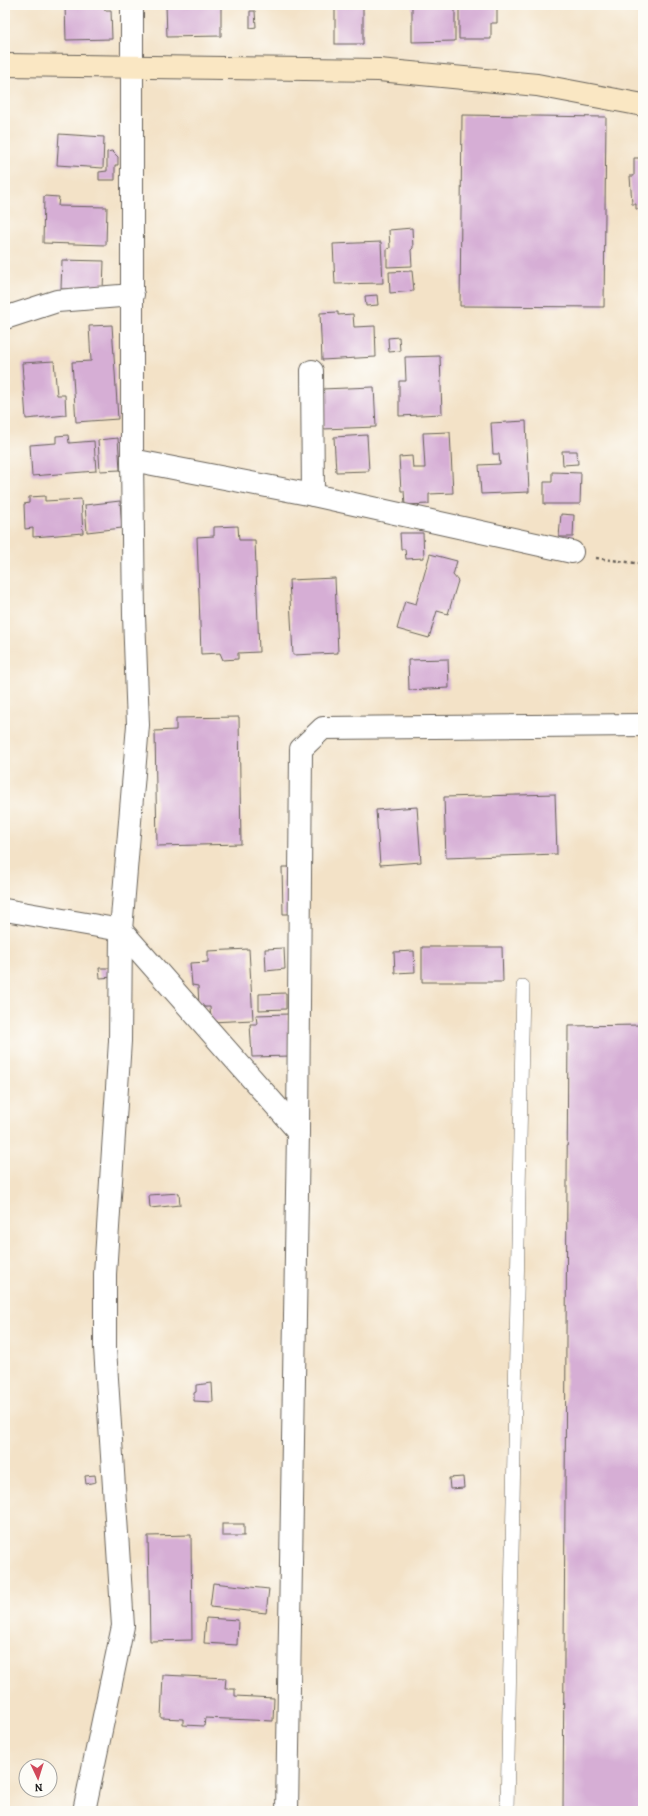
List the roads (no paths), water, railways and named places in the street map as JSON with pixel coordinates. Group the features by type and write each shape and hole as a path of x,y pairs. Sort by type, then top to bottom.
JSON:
{"street":[{"path":"84,1811 123,1626 106,1356 105,1281 120,1041 121,930 138,725 134,615 132,460 134,66 132,5"},
{"path":"5,65 379,70 537,85 643,105"},
{"path":"5,318 57,301 133,295"},
{"path":"312,371 312,495"},
{"path":"132,460 312,495 572,552"},
{"path":"287,1811 298,1131 301,749 323,728 643,725"},
{"path":"5,910 121,930 298,1131"}],"lane":[{"path":"507,1811 523,986"}]}
